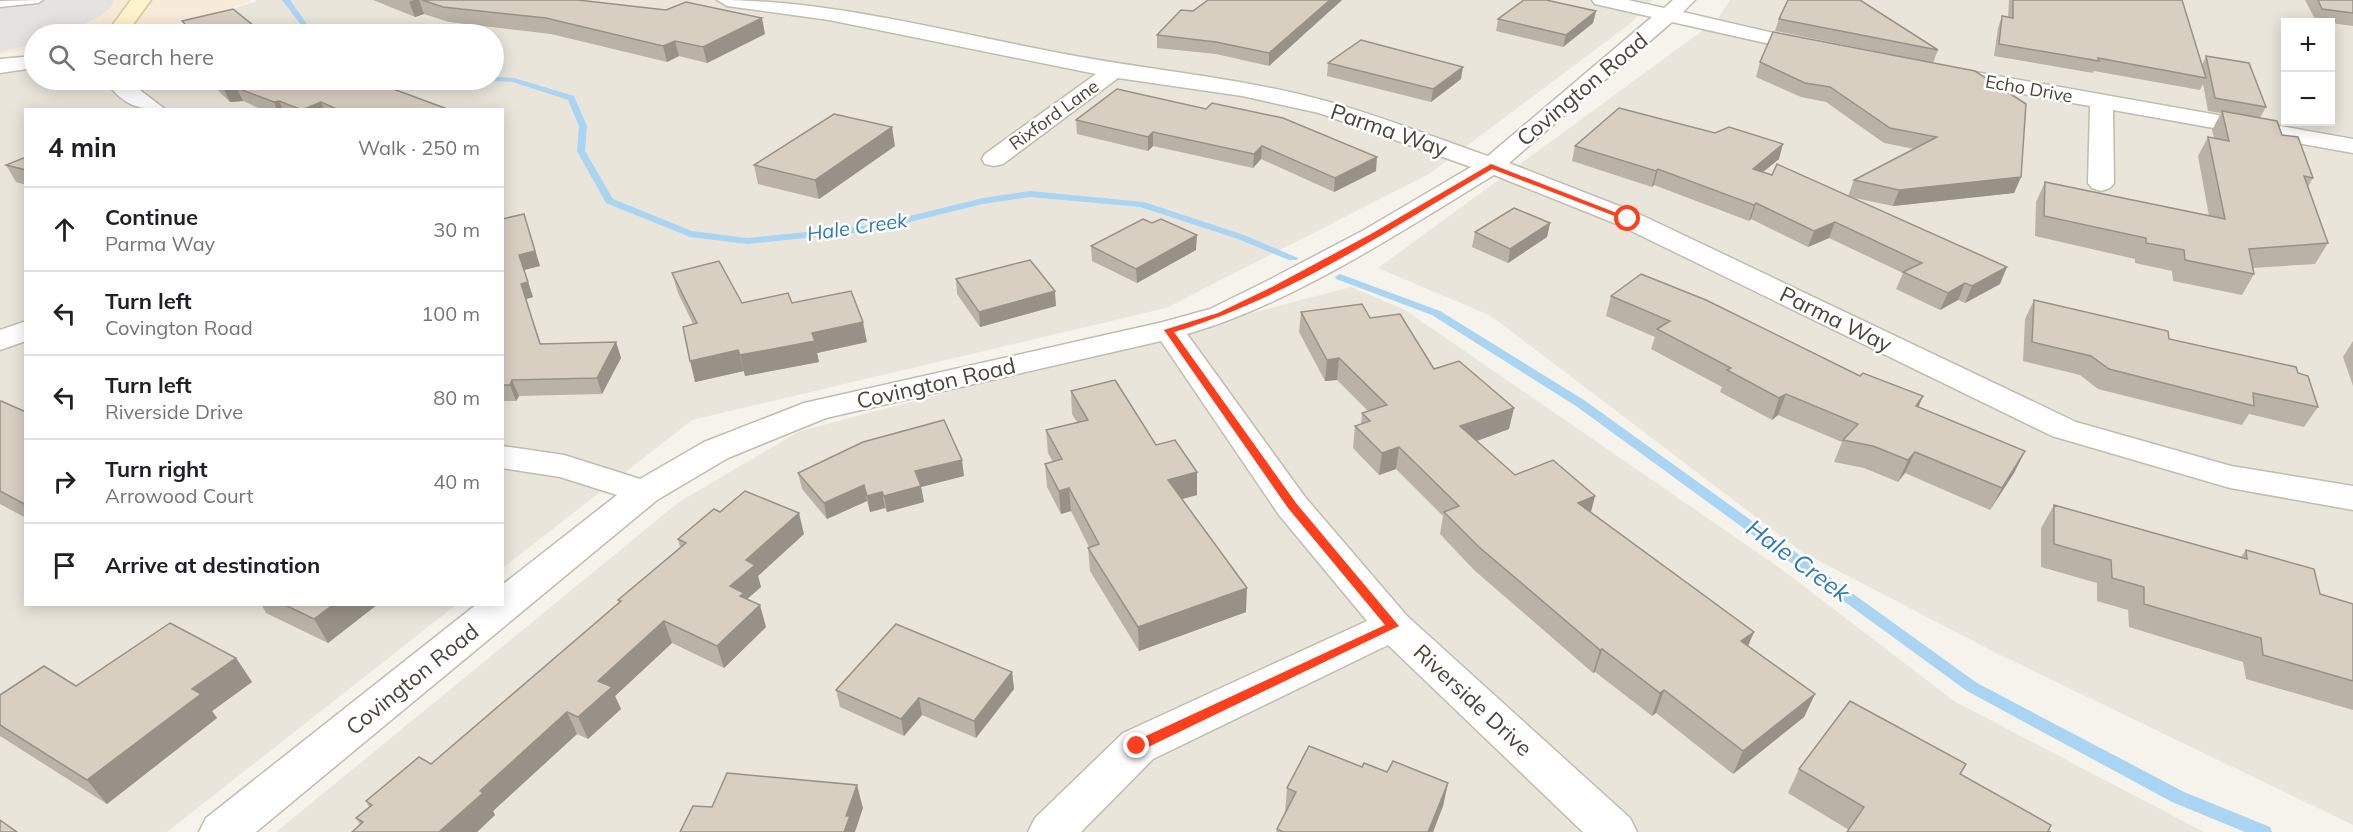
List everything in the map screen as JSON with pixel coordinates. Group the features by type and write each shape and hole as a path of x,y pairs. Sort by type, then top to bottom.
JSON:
{"street":[{"path":"123,24 141,0"},
{"name":"Parma Way","path":"727,0 829,14 1114,71 1242,89 1326,108 1491,166 1628,219 2064,429 2230,477 2353,498"},
{"path":"1602,0 1678,8 1832,52"},
{"name":"Covington Road","path":"504,605 644,492 716,450 816,410 1169,330 1221,315 1275,288 1374,236 1491,166 1678,8"},
{"path":"0,66 24,63"},
{"name":"Echo Drive","path":"1925,70 2353,146"},
{"name":"Rixford Lane","path":"994,159 1114,71"},
{"path":"125,90 152,108"},
{"path":"2101,103 2101,183"},
{"name":"Riverside Drive","path":"1169,330 1292,506 1393,626 1614,832"},
{"path":"0,341 24,331"},
{"path":"504,457 564,466 644,492"},
{"name":"Covington Road","path":"222,832 503,606"},
{"path":"1051,832 1137,746 1393,626"}],"lane":[{"path":"0,4 38,0"}],"shaded area":[{"path":"0,0 249,0 249,2 175,24 24,24 24,51 0,54"},
{"path":"114,0 111,7 85,24 24,24 24,46 0,52 0,1"},
{"path":"256,0 1653,0 1631,23 1429,174 1166,308 692,420 504,567 504,108 24,108 24,606 455,606 167,832 0,832 0,75 24,71 24,90 504,90 504,24 182,24 256,2"},
{"path":"1730,0 2353,0 2353,825 1994,652 1802,552 1491,316 1378,268 1717,20"},
{"path":"1351,287 1405,310 1780,568 1954,701 2204,832 276,832 679,502 800,431"}],"building":[{"path":"422,0 578,0 666,10 686,2 762,18 703,47 675,41 663,46 546,18 443,7"},
{"path":"1208,0 1330,0 1269,53 1216,42 1157,35 1181,10 1193,11"},
{"path":"1524,0 1546,0 1596,11 1566,35 1498,19"},
{"path":"1788,0 1860,0 1938,50 1779,19"},
{"path":"2013,0 2182,0 2206,78 2098,58 2099,61 1999,44 2002,16 2013,18"},
{"path":"2318,0 2353,0 2353,13 2322,9"},
{"path":"233,9 252,24 185,24 182,21"},
{"path":"1773,32 1975,71 2026,104 2021,177 1899,190 1854,180 1937,137 1890,128 1830,87 1805,83 1760,62"},
{"path":"1361,40 1463,67 1433,89 1328,63"},
{"path":"2206,56 2249,63 2266,107 2215,98"},
{"path":"1117,89 1206,109 1212,103 1283,118 1377,157 1335,178 1262,146 1254,154 1153,132 1148,137 1076,120"},
{"path":"242,90 396,90 445,108 334,108 321,102 307,108 297,108 279,101 274,102"},
{"path":"1619,108 1715,133 1729,127 1783,144 1753,169 1772,175 1777,164 2007,267 1972,286 1965,283 1948,293 1903,272 1922,263 1835,222 1814,231 1756,203 1754,205 1658,169 1656,171 1575,146"},
{"path":"2222,111 2277,121 2282,135 2298,137 2313,178 2304,176 2328,243 2249,249 2254,274 2185,260 2184,250 2146,243 2146,238 2044,216 2045,182 2225,219 2208,137 2229,141"},
{"path":"834,114 892,127 815,180 754,165"},
{"path":"24,158 24,170 6,165"},
{"path":"1514,208 1550,223 1510,249 1475,232"},
{"path":"524,214 535,251 519,255 528,282 521,284 540,344 616,342 597,378 512,380 510,385 504,385 504,219"},
{"path":"1143,219 1152,223 1161,219 1197,235 1136,269 1091,246"},
{"path":"1030,260 1055,291 979,312 956,279"},
{"path":"719,261 742,303 788,293 792,303 851,291 863,322 812,333 815,341 740,355 738,350 690,361 683,327 697,323 672,273"},
{"path":"1641,274 1706,300 1860,376 1863,373 1923,396 1916,406 2025,451 2002,488 1915,452 1908,460 1873,446 1843,440 1858,424 1786,394 1779,398 1727,370 1731,368 1657,329 1670,321 1611,296"},
{"path":"2034,300 2168,331 2169,339 2296,367 2298,373 2308,376 2318,407 2253,393 2254,406 2109,369 2091,356 2032,342"},
{"path":"1362,304 1370,318 1400,314 1434,369 1459,361 1514,408 1460,426 1515,475 1553,460 1595,496 1578,503 1754,632 1741,641 1815,694 1743,751 1664,690 1660,693 1602,649 1600,650 1479,547 1444,512 1459,506 1399,447 1382,453 1355,426 1370,421 1362,413 1387,405 1339,358 1327,360 1301,312"},
{"path":"1115,380 1156,445 1175,440 1197,472 1168,480 1247,588 1138,627 1088,548 1099,544 1069,488 1059,491 1045,464 1062,459 1046,430 1088,420 1071,391"},
{"path":"0,402 24,411 24,504 0,491"},
{"path":"944,420 962,460 915,471 921,486 884,496 882,492 867,496 864,485 824,503 798,473 863,442"},
{"path":"745,491 799,513 746,560 755,565 730,586 744,593 740,596 760,605 717,646 664,621 598,681 612,687 578,717 567,712 480,791 483,793 439,832 352,832 363,822 356,818 372,805 366,801 419,757 431,764 686,543 678,539 714,509 720,512"},
{"path":"2054,505 2247,559 2246,550 2314,569 2320,594 2353,604 2353,681 2263,655 2261,638 2144,604 2144,587 2112,578 2111,560 2054,544"},
{"path":"287,606 331,606 314,619"},
{"path":"170,623 236,658 192,689 201,694 87,780 0,725 0,695 44,666 76,686"},
{"path":"896,624 1012,672 974,721 919,698 901,719 836,690"},
{"path":"1850,701 1966,764 1960,774 2051,825 2048,831 2051,832 1847,832 1864,807 1799,769"},
{"path":"1309,746 1362,767 1364,763 1387,772 1393,761 1448,783 1428,832 1283,832 1277,829 1296,792 1287,788"},
{"path":"727,773 857,785 846,816 850,816 844,832 680,832 693,806 712,807"},
{"path":"0,820 17,832 0,832"}],"waterway":[{"name":"Hale Creek","path":"286,0 304,24"},
{"name":"Hale Creek","path":"504,80 514,80 571,98 583,126 581,151 609,201 690,234 747,241 873,228 983,201 1030,194 1141,204 1241,237 1293,258"},
{"name":"Hale Creek","path":"1340,277 1436,313 1580,403 1972,687 2178,797 2264,832"}],"route":[{"path":"1137,746 1393,626 1292,506 1169,330 1221,315 1275,288 1374,236 1491,166 1628,219"}]}
